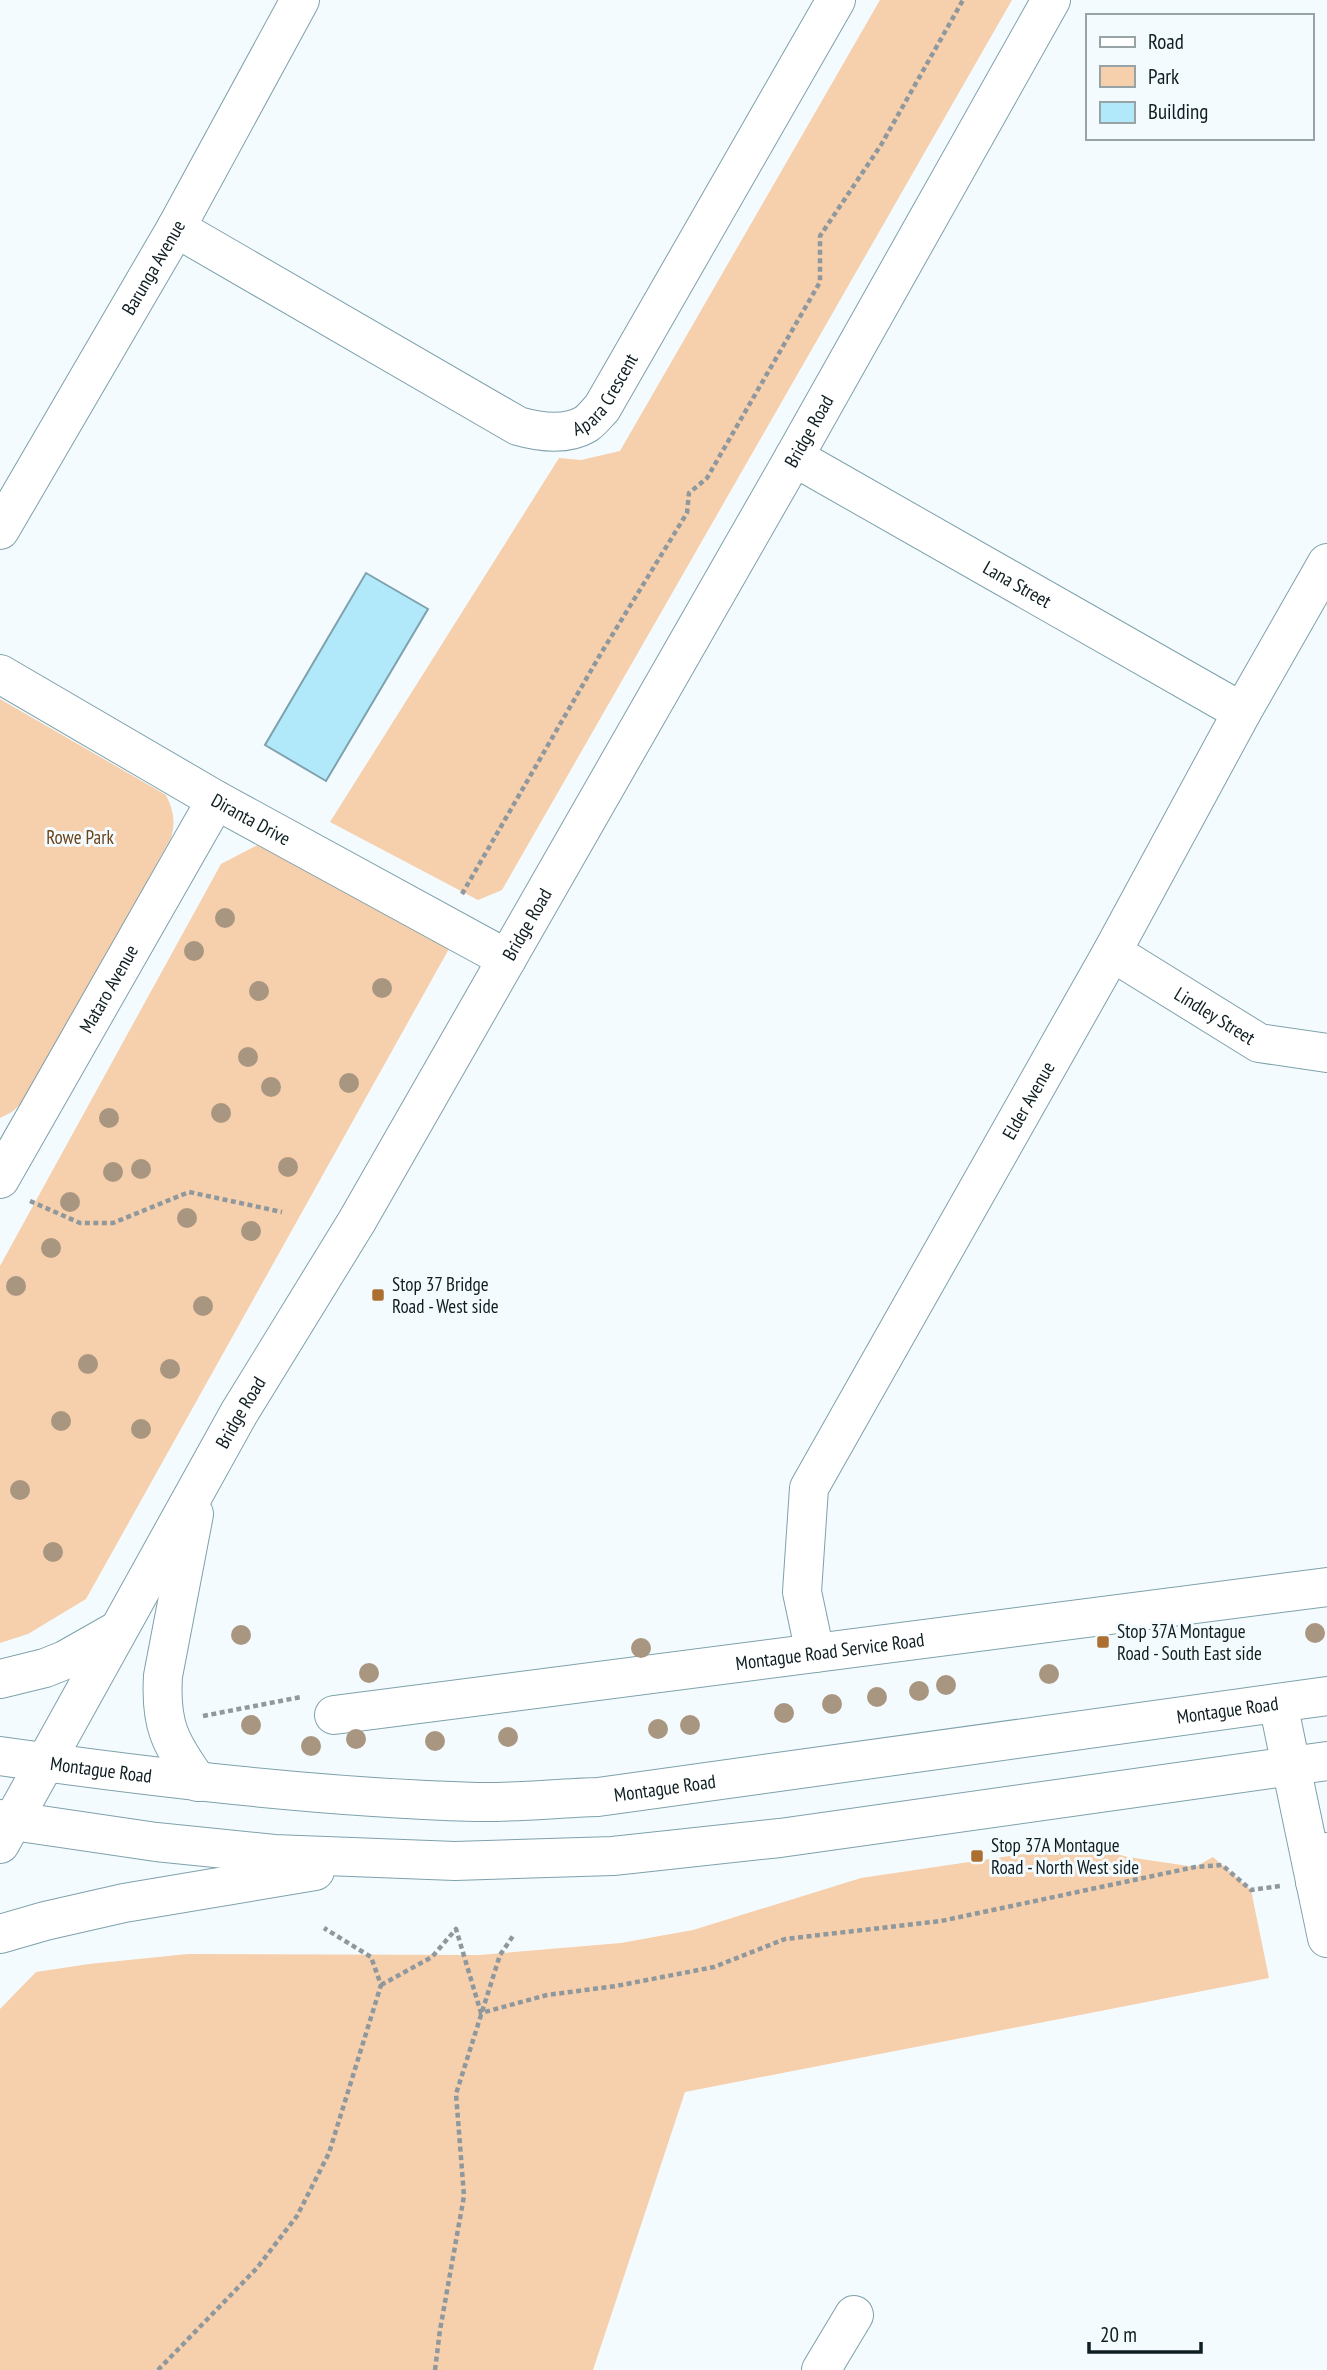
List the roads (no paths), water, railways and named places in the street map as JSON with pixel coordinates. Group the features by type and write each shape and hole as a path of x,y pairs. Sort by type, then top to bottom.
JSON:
{"main road":[{"name":"Barunga Avenue","path":"0,530 176,228 300,0"},
{"name":"Apara Crescent","path":"176,228 518,426 552,432 586,424 603,408 836,0"},
{"name":"Bridge Road","path":"4,1828 46,1762 239,1413 357,1220 507,959 1051,0"},
{"name":"Lana Street","path":"794,457 1242,712"},
{"name":"Elder Avenue","path":"815,1653 802,1592 809,1488 1112,952 1242,712 1327,563"},
{"name":"Diranta Drive","path":"0,674 216,800 507,959"},
{"name":"Mataro Avenue","path":"9,1175 216,800"},
{"name":"Lindley Street","path":"1112,952 1259,1043 1327,1053"},
{"path":"198,1782 170,1740 161,1698 200,1481"},
{"name":"Montague Road Service Road","path":"320,1705 815,1653 1327,1587"},
{"path":"0,1679 65,1660 118,1630"},
{"name":"Montague Road","path":"0,1756 198,1782 339,1796 479,1802 598,1797 1327,1696"},
{"path":"1278,1703 1309,1763 1327,1938"},
{"path":"4,1828 261,1853 455,1861 613,1856 780,1838 1309,1763"},
{"path":"0,1934 45,1920 124,1903 389,1858"},
{"path":"821,2370 853,2315"}],"place":[{"name":"Stop 37 Bridge Road - West side","path":"378,1295"},
{"name":"Stop 37A Montague Road - South East side","path":"1103,1642"},
{"name":"Stop 37A Montague Road - North West side","path":"977,1856"}],"park label":[{"name":"Rowe Park","path":"80,837"}]}
